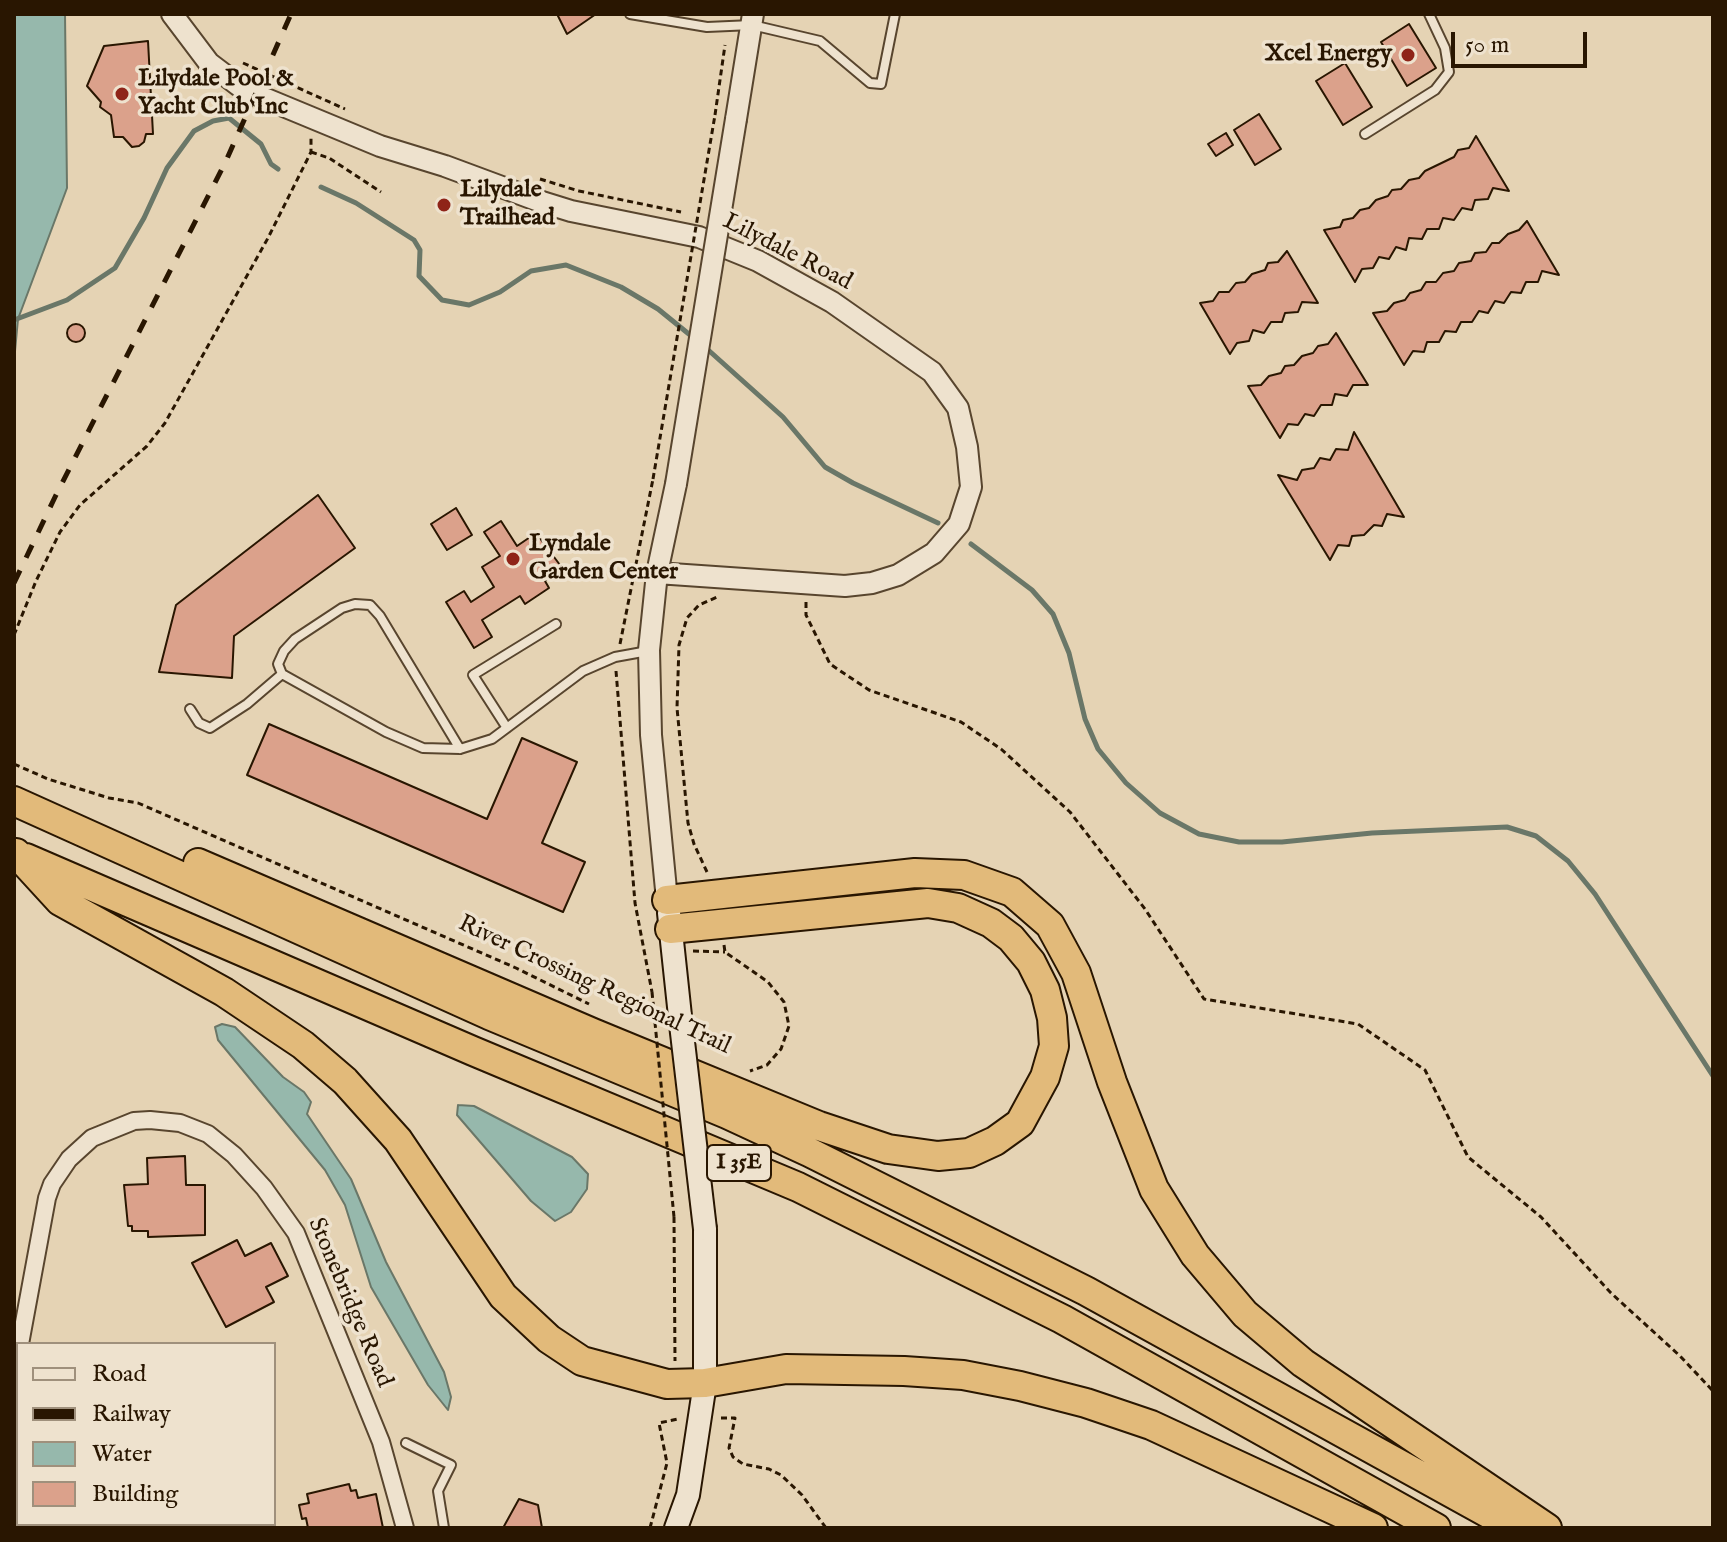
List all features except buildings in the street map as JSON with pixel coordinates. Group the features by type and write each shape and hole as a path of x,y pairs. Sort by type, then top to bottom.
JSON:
{"highway":[{"name":"I 35E","path":"23,806 489,1015 727,1114 809,1152 1086,1291 1515,1528"},
{"path":"65,825 158,846 593,1033 819,1126 888,1149 938,1156 969,1153 995,1141 1020,1123 1045,1077 1054,1046 1052,1018 1045,990 1031,962 1011,938 991,923 958,908 928,903 717,924 672,940"},
{"path":"15,853 60,901 224,992 303,1045 345,1081 398,1140 503,1296 549,1339 582,1361 667,1384 705,1383 786,1369 963,1375 1020,1386 1086,1403 1151,1425 1373,1528"},
{"name":"I 35E","path":"15,853 473,1051 798,1187 1062,1319 1436,1528"},
{"path":"667,900 915,873 964,875 1012,892 1050,925 1076,973 1112,1082 1154,1189 1195,1255 1245,1314 1303,1363 1547,1528"}],"main road":[{"path":"667,900 705,1229 705,1383 688,1495 676,1528"}],"street":[{"name":"Lilydale Road","path":"172,14 209,63 238,85 264,98 380,146 542,202 571,211 699,237 758,261 832,302 932,372 958,408 967,447 971,487 959,524 934,553 898,575 872,583 845,586 657,573"},
{"path":"667,900 651,735 649,650 657,573 676,484 752,20"},
{"name":"Stonebridge Road","path":"20,1342 47,1198 52,1184 69,1159 92,1138 134,1121 180,1123 208,1134 234,1155 264,1188 296,1233 385,1454 405,1528"}],"lane":[{"path":"630,14 663,17 707,27 752,20 820,41 870,83 881,84 895,14"},
{"path":"1365,134 1435,90 1449,72 1445,48 1429,14"},
{"path":"460,749 380,616 370,605 355,604 342,608 295,639 284,651 278,664 282,674 386,732 423,748 460,749 492,739 583,671 615,657 649,650"},
{"path":"507,728 473,675 556,624"},
{"path":"190,709 199,723 210,728 236,712 282,674"},
{"path":"406,1443 451,1465 438,1491 444,1528"}],"path":[{"path":"653,479 725,45"},
{"path":"234,58 349,111"},
{"path":"14,635 60,532 80,505 147,446 165,423 241,288 311,152 329,158 381,192"},
{"path":"538,179 579,191 678,211 703,221"},
{"path":"713,895 688,823 677,708 679,645 687,618 699,605 715,597 726,597"},
{"path":"817,602 806,602 806,615 830,664 869,690 961,722 1001,749 1070,812 1145,909 1204,999 1358,1024 1425,1070 1468,1157 1541,1217 1611,1293 1713,1391"},
{"name":"River Crossing Regional Trail","path":"14,764 48,779 109,798 138,803 516,968 601,1010"},
{"path":"672,940 725,952 717,924"},
{"path":"644,950 652,992 674,1217 675,1363"},
{"name":"River Crossing Regional Trail","path":"725,952 768,982 784,1002 789,1026 781,1049 767,1065 750,1071 740,1070"},
{"name":"River Crossing Regional Trail","path":"644,1031 659,1038"},
{"path":"735,1418 729,1448 733,1457 743,1464 769,1469 781,1475 802,1495 826,1528"},
{"path":"650,1528 667,1463 659,1423 669,1420"}],"water":[{"path":"14,14 65,14 67,188 18,319 14,362"},
{"path":"222,1024 235,1027 311,1102 307,1114 351,1179 386,1262 444,1372 451,1397 448,1410 428,1385 371,1287 345,1205 325,1170 218,1040 215,1027"},
{"path":"458,1105 474,1106 572,1157 588,1174 587,1189 571,1212 555,1221 531,1201 457,1115"}],"waterway":[{"path":"14,320 67,300 115,268 144,218 167,168 194,131 213,121 229,118 261,144 271,164 278,169"},
{"path":"321,187 356,203 414,240 420,250 419,276 442,300 469,305 500,292 531,271 566,265 621,287 658,309 695,339"},
{"path":"706,348 783,417 825,467 938,523"},
{"path":"971,544 1032,590 1053,614 1069,653 1085,719 1098,749 1126,783 1160,813 1199,834 1239,842 1282,842 1372,833 1507,827 1536,836 1568,861 1595,894 1713,1076"}],"railway":[{"path":"14,583 226,161 291,14"}],"place":[{"name":"Xcel Energy","path":"1408,55"},
{"name":"Lilydale Pool & Yacht Club Inc","path":"122,94"},
{"name":"Lilydale Trailhead","path":"444,205"},
{"name":"Lyndale Garden Center","path":"513,559"}]}
